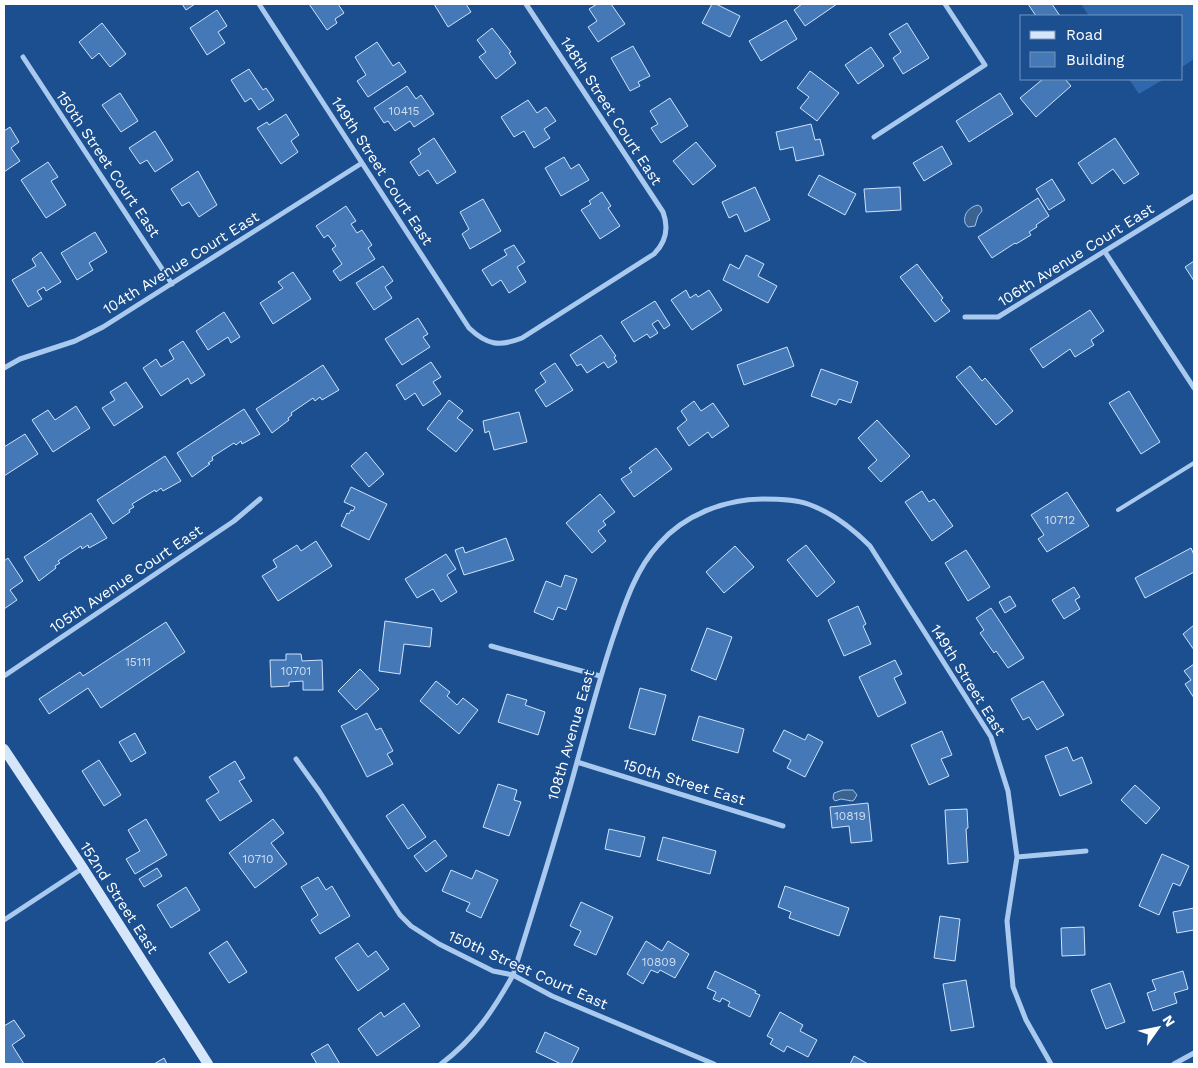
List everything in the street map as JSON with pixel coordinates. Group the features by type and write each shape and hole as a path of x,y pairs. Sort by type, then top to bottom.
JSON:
{"main road":[{"name":"152nd Street East","path":"4,748 208,1064"}],"street":[{"name":"149th Street Court East","path":"259,4 469,328 478,337 493,343"},
{"name":"148th Street Court East","path":"493,343 510,343 538,328 654,254 660,248 666,234 666,220 663,212 526,4"},
{"path":"874,137 985,66 944,4"},
{"name":"150th Street Court East","path":"23,57 172,284"},
{"name":"104th Avenue Court East","path":"4,368 20,360 74,341 103,327 362,163"},
{"name":"106th Avenue Court East","path":"965,317 998,317 1194,196"},
{"path":"1105,252 1194,388"},
{"name":"105th Avenue Court East","path":"4,676 234,522 260,499"},
{"name":"108th Avenue East","path":"441,1064 457,1052 483,1024 513,975 577,762 600,676 628,593 646,561 659,544 672,532 689,519 710,509 751,499 798,501"},
{"name":"149th Street East","path":"798,501 827,514 856,533 870,546 992,737 1008,791 1017,857 1007,921 1013,987 1026,1020 1051,1064"},
{"path":"491,646 600,676"},
{"name":"150th Street Court East","path":"296,759 400,915 411,926 439,944 492,971 513,975 552,996 714,1064"},
{"name":"150th Street East","path":"577,762 783,826"},
{"path":"1017,857 1086,852"},
{"path":"4,920 83,868"},
{"path":"1174,1064 1194,1053"}],"lane":[{"path":"1118,510 1194,464"}],"shaded area":[{"path":"1081,4 1194,4 1194,59 1183,66 1183,15 1088,15"},
{"path":"1130,80 1162,80 1139,94"},
{"path":"978,205 982,211 978,216 975,226 968,227 965,223 966,214 969,209"},
{"path":"843,790 853,790 857,795 854,800 841,799 835,801 833,798 834,793"}],"building":[{"path":"182,4 195,4 186,10"},
{"path":"309,4 338,4 344,13 335,19 337,23 327,30"},
{"path":"434,4 466,4 471,12 448,27"},
{"path":"597,4 611,4 625,24 598,42 588,27 597,21 589,9"},
{"path":"712,4 716,4 740,16 730,37 702,23"},
{"path":"802,4 837,4 805,26 794,10"},
{"path":"1028,4 1052,4 1059,15 1035,15"},
{"path":"217,10 227,26 218,32 225,43 207,55 190,28"},
{"path":"786,20 797,39 761,61 749,41"},
{"path":"102,23 126,54 110,67 99,53 92,59 79,42"},
{"path":"907,23 929,58 903,74 893,58 901,52 889,34"},
{"path":"492,28 511,52 509,53 516,63 496,79 479,57 486,52 477,40"},
{"path":"377,42 393,66 399,62 406,72 368,97 357,81 366,75 355,57"},
{"path":"633,46 650,76 638,82 640,86 630,91 611,58"},
{"path":"871,47 884,66 858,84 845,65"},
{"path":"249,69 263,90 266,88 274,100 259,110 251,98 245,102 231,80"},
{"path":"810,71 839,93 817,121 800,108 809,97 797,88"},
{"path":"1042,80 1066,80 1071,86 1036,117 1020,98"},
{"path":"407,86 416,99 421,95 434,114 414,127 410,121 395,131 388,121 384,123 374,108"},
{"path":"120,93 138,121 121,132 102,105"},
{"path":"1000,93 1013,114 969,142 956,121"},
{"path":"670,98 688,126 661,143 651,128 658,124 650,111"},
{"path":"528,100 537,113 546,107 556,121 544,129 550,138 534,148 524,131 514,137 501,117"},
{"path":"286,114 299,135 291,141 298,152 281,164 257,128 267,122 269,125"},
{"path":"811,124 815,140 820,139 824,155 796,161 793,147 780,150 776,132"},
{"path":"10,127 19,142 11,148 20,161 4,172 4,131"},
{"path":"155,131 173,160 155,172 147,160 140,164 129,148"},
{"path":"434,138 456,172 437,184 428,170 419,176 410,162 421,154 418,149"},
{"path":"1115,138 1139,174 1124,184 1113,169 1092,184 1078,163"},
{"path":"696,142 716,166 693,185 673,161"},
{"path":"942,146 952,164 924,181 913,163"},
{"path":"564,157 571,169 579,164 589,180 561,196 545,168"},
{"path":"48,162 58,177 51,181 66,205 46,218 21,180"},
{"path":"198,171 217,205 199,217 189,202 182,206 171,189"},
{"path":"819,175 856,194 845,215 808,195"},
{"path":"1052,179 1065,200 1049,210 1036,189"},
{"path":"755,187 770,220 745,232 737,214 729,218 722,202"},
{"path":"900,187 901,210 866,212 864,189"},
{"path":"602,192 611,206 608,208 620,226 600,239 581,210 591,204 589,201"},
{"path":"1038,198 1049,216 1029,232 1031,235 992,258 978,237"},
{"path":"483,199 501,231 470,249 462,234 469,229 460,212"},
{"path":"346,206 356,221 351,224 357,233 362,230 372,245 368,248 375,259 340,281 333,271 342,264 332,249 336,246 328,235 324,238 316,226"},
{"path":"95,232 107,252 89,263 93,270 77,280 61,253"},
{"path":"514,245 525,262 517,267 526,282 509,293 501,280 492,286 482,270 507,255 504,250"},
{"path":"41,252 61,282 46,291 44,287 37,291 42,299 28,307 12,280 36,266 32,259"},
{"path":"746,255 764,264 758,276 777,286 768,303 723,280 730,264 739,269"},
{"path":"1194,261 1194,281 1185,267"},
{"path":"917,264 943,298 941,300 950,311 935,322 900,277"},
{"path":"383,266 393,281 385,287 392,298 374,310 356,283"},
{"path":"293,272 311,299 273,324 260,303 283,288 278,282"},
{"path":"686,290 690,298 696,294 698,297 709,290 722,310 692,330 671,300"},
{"path":"655,301 670,325 664,329 658,320 652,324 658,333 650,338 647,334 634,342 621,322"},
{"path":"1090,310 1104,331 1091,340 1094,345 1075,357 1070,349 1043,368 1030,349"},
{"path":"224,312 240,337 231,343 228,337 208,350 196,331"},
{"path":"418,318 428,334 423,337 430,347 402,365 385,339"},
{"path":"601,335 616,356 614,357 617,362 608,368 604,362 587,373 581,364 577,366 570,355"},
{"path":"183,341 205,375 191,384 188,378 161,396 143,368 156,359 161,367 174,359 169,350"},
{"path":"787,347 794,366 744,385 737,365"},
{"path":"431,362 441,377 433,382 441,394 423,406 415,393 405,400 396,385"},
{"path":"555,363 573,390 546,407 535,390 546,382 540,373"},
{"path":"323,365 339,390 322,400 320,397 315,401 313,398 291,413 292,415 288,418 289,420 272,433 256,409"},
{"path":"970,366 982,381 985,378 1013,411 996,425 956,377"},
{"path":"821,369 858,382 851,403 839,399 836,405 811,396"},
{"path":"126,382 143,407 114,426 102,408 115,400 110,392"},
{"path":"1129,391 1160,442 1141,454 1109,403"},
{"path":"449,400 463,411 457,418 473,430 456,452 427,429"},
{"path":"694,401 701,411 713,403 729,426 712,438 708,432 689,446 677,428 687,420 681,411"},
{"path":"76,406 90,428 53,452 32,420 48,410 55,420"},
{"path":"244,409 260,434 242,444 241,441 236,445 234,443 212,457 213,460 208,463 210,464 192,477 177,453"},
{"path":"519,412 527,442 494,450 489,431 485,433 483,421"},
{"path":"877,420 910,456 881,482 868,468 877,460 858,438"},
{"path":"25,434 38,454 4,476 4,447"},
{"path":"656,448 672,469 634,497 621,479 632,472 629,468"},
{"path":"366,452 384,474 369,487 351,466"},
{"path":"165,456 181,481 163,491 161,488 156,492 155,490 132,504 134,507 129,510 130,512 113,524 97,500"},
{"path":"351,487 387,504 369,540 341,526 347,513 349,514 351,510 353,511 355,507 344,502"},
{"path":"922,491 929,502 934,499 953,526 932,541 905,502"},
{"path":"1067,492 1089,526 1047,552 1038,539 1044,535 1031,515"},
{"path":"600,494 615,512 603,521 606,525 598,531 606,541 592,553 566,523"},
{"path":"91,513 107,538 89,548 88,545 82,549 81,546 58,561 60,563 55,566 56,568 39,581 24,557"},
{"path":"506,538 514,560 464,575 455,550 463,547 465,553"},
{"path":"316,541 332,566 278,601 262,576 277,567 273,560 297,545 301,551"},
{"path":"806,545 835,582 817,597 787,560"},
{"path":"735,546 754,567 724,593 706,572"},
{"path":"1191,548 1194,555 1194,572 1145,598 1135,578"},
{"path":"966,550 990,587 968,601 945,563"},
{"path":"446,554 456,569 447,575 457,592 441,602 433,589 417,598 405,579"},
{"path":"8,558 23,581 10,590 17,600 4,609 4,561"},
{"path":"565,575 577,579 566,610 558,607 553,620 534,612 546,581 561,587"},
{"path":"1074,587 1080,597 1075,600 1080,609 1064,619 1052,600"},
{"path":"1010,596 1016,606 1005,613 999,602"},
{"path":"858,606 866,624 863,626 871,644 844,656 828,620"},
{"path":"991,608 1024,658 1008,668 996,651 994,653 980,633 984,630 976,618"},
{"path":"385,621 432,628 430,647 404,644 400,674 379,671"},
{"path":"166,622 185,652 101,708 88,688 49,714 39,699 80,672 83,676"},
{"path":"1194,625 1194,650 1183,634"},
{"path":"707,628 732,637 716,680 691,670"},
{"path":"286,654 301,654 302,661 322,660 323,690 303,690 303,681 289,682 289,686 271,687 270,660 286,660"},
{"path":"895,660 902,674 894,678 906,703 878,717 859,677"},
{"path":"1194,664 1194,698 1185,684 1191,680 1184,671"},
{"path":"360,669 379,689 356,710 338,691"},
{"path":"436,681 450,692 447,696 457,705 463,698 478,710 459,734 420,701"},
{"path":"1043,681 1064,715 1037,730 1029,717 1023,720 1011,699"},
{"path":"640,688 666,695 655,735 629,728"},
{"path":"507,694 527,700 525,705 545,712 538,735 498,722"},
{"path":"367,713 376,730 381,728 393,751 387,754 393,764 367,777 341,726"},
{"path":"699,716 744,729 738,753 692,740"},
{"path":"784,730 805,740 808,734 823,742 805,777 787,768 791,760 773,751"},
{"path":"942,731 952,755 941,759 949,776 929,785 911,745"},
{"path":"135,733 146,753 131,762 119,742"},
{"path":"1067,747 1073,761 1082,757 1092,783 1060,796 1045,756"},
{"path":"99,760 121,795 104,806 82,771"},
{"path":"235,761 245,778 239,781 252,801 220,821 206,800 219,792 209,777"},
{"path":"498,784 517,790 514,800 521,802 509,836 483,827"},
{"path":"1135,785 1160,808 1146,824 1121,800"},
{"path":"868,803 872,841 851,843 849,826 832,828 830,807"},
{"path":"403,804 426,837 408,849 386,816"},
{"path":"967,809 968,862 948,864 945,810"},
{"path":"146,819 167,855 135,874 126,859 140,851 128,830"},
{"path":"273,819 284,833 271,843 287,864 255,888 229,853"},
{"path":"609,829 645,837 640,857 605,849"},
{"path":"663,837 716,851 710,874 657,860"},
{"path":"435,840 447,856 426,872 414,856"},
{"path":"1162,854 1189,866 1180,886 1173,883 1159,915 1139,906"},
{"path":"157,868 162,876 144,887 139,879"},
{"path":"451,870 472,879 476,870 498,880 481,918 466,911 470,903 442,891"},
{"path":"318,877 326,890 332,886 350,916 320,934 311,920 318,915 301,887"},
{"path":"785,886 849,908 839,936 789,918 791,912 778,907"},
{"path":"186,887 200,910 171,928 157,905"},
{"path":"581,902 613,917 596,955 574,945 581,931 570,926"},
{"path":"1194,908 1194,930 1177,933 1173,912"},
{"path":"940,916 960,919 955,961 934,958"},
{"path":"1084,927 1085,955 1062,956 1061,928"},
{"path":"227,941 247,972 229,983 209,953"},
{"path":"646,941 662,951 668,941 689,954 675,978 660,970 658,973 651,970 643,984 627,974"},
{"path":"358,943 368,957 376,951 389,969 358,991 335,958"},
{"path":"715,971 756,991 755,993 760,995 750,1017 728,1006 730,1002 722,998 720,1002 713,999 716,992 707,988"},
{"path":"1183,971 1188,989 1174,993 1177,1003 1153,1011 1147,993 1156,990 1152,980"},
{"path":"966,980 974,1027 951,1031 943,984"},
{"path":"1110,983 1125,1022 1106,1029 1091,990"},
{"path":"404,1003 420,1026 377,1056 358,1029 381,1012 384,1017"},
{"path":"780,1012 803,1025 800,1031 817,1040 808,1057 787,1046 784,1052 770,1044 773,1039 767,1036"},
{"path":"14,1020 25,1036 12,1045 24,1064 4,1064 4,1026"},
{"path":"545,1032 579,1048 571,1064 561,1064 536,1052"},
{"path":"328,1044 340,1064 317,1064 311,1054"},
{"path":"854,1056 868,1064 850,1064"},
{"path":"164,1058 167,1064 154,1064"}]}
